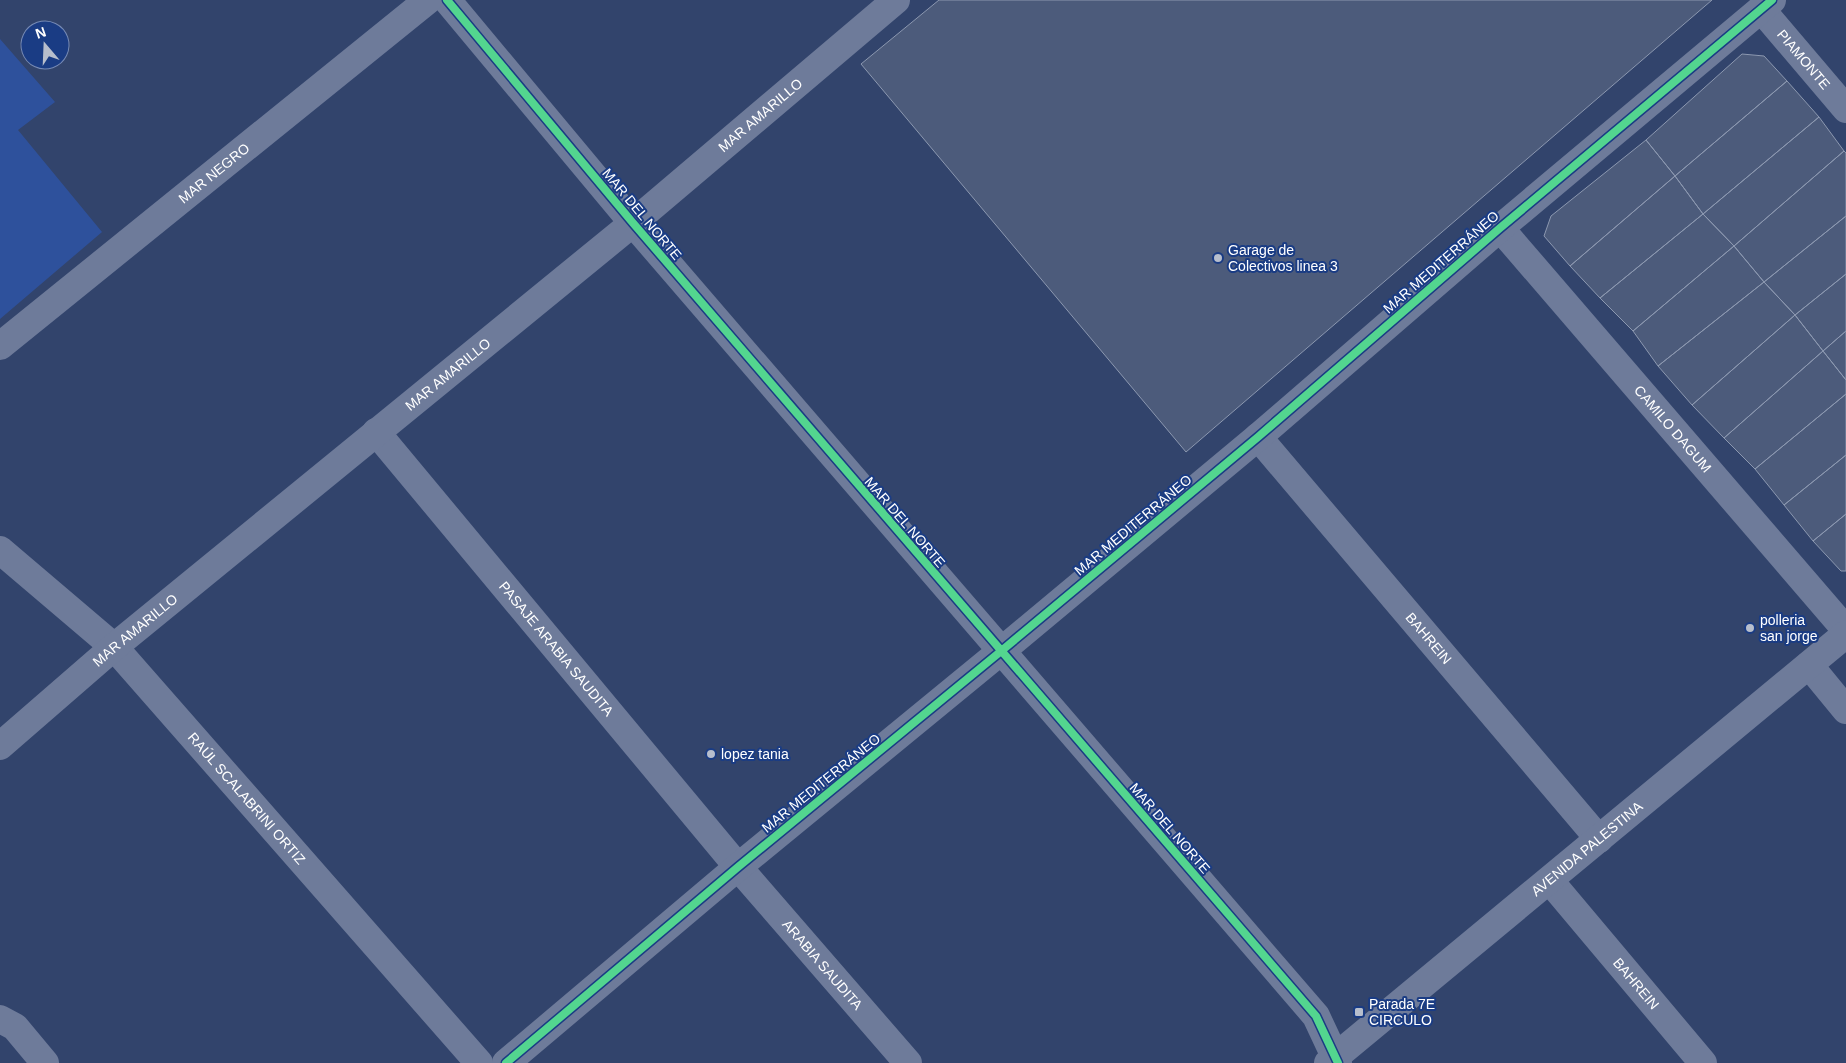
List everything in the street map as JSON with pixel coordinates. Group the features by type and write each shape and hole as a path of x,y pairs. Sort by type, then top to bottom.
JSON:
{"street":[{"name":"MAR NEGRO","path":"0,346 428,0"},
{"name":"MAR DEL NORTE","path":"447,0 633,223 1000,652 1316,1016 1334,1061"},
{"name":"MAR AMARILLO","path":"0,746 114,647 633,223 896,0"},
{"name":"PIAMONTE","path":"1766,4 1846,109"},
{"name":"MAR MEDITERRÁNEO","path":"506,1063 738,867 1258,437 1500,228 1766,4"},
{"name":"CAMILO DAGUM","path":"1500,228 1846,632"},
{"name":"PASAJE ARABIA SAUDITA","path":"376,432 738,867"},
{"name":"BAHREIN","path":"1258,437 1599,839"},
{"name":"RAÚL SCALABRINI ORTIZ","path":"0,550 114,647 479,1063"},
{"name":"AVENIDA PALESTINA","path":"1334,1061 1809,665 1846,632"},
{"path":"1809,665 1846,710"},
{"name":"ARABIA SAUDITA","path":"738,867 908,1063"},
{"name":"BAHREIN","path":"1550,881 1703,1063"},
{"path":"0,1019 15,1027 45,1063"}],"shaded area":[{"path":"0,39 20,62 20,70 27,70 55,102 18,130 102,232 0,319"}],"building":[{"name":"Garage de Colectivos linea 3","path":"939,0 1712,0 1186,452 861,64"},
{"path":"1742,54 1764,56 1787,81 1675,176 1646,140"},
{"path":"1787,81 1819,117 1703,214 1675,176"},
{"path":"1819,117 1844,151 1734,246 1703,214"},
{"path":"1646,140 1675,176 1570,266 1544,236 1551,216"},
{"path":"1844,151 1846,153 1846,216 1764,282 1734,246"},
{"path":"1675,176 1703,214 1600,298 1570,266"},
{"path":"1703,214 1734,246 1633,331 1600,298"},
{"path":"1846,216 1846,274 1795,315 1764,282"},
{"path":"1734,246 1764,282 1658,366 1633,331"},
{"path":"1846,274 1846,331 1823,351 1795,315"},
{"path":"1764,282 1795,315 1692,405 1658,366"},
{"path":"1795,315 1823,351 1724,438 1692,405"},
{"path":"1846,331 1846,380 1823,351"},
{"path":"1823,351 1846,380 1846,394 1755,469 1724,438"},
{"path":"1846,394 1846,455 1784,505 1755,469"},
{"path":"1846,455 1846,514 1813,541 1784,505"},
{"path":"1846,514 1846,571 1841,571 1813,541"}],"cycle path":[{"path":"447,0 633,223 1316,1016 1338,1063"},
{"path":"506,1063 738,867 1258,437 1500,228 1772,0"}],"place":[{"name":"Garage de Colectivos linea 3","path":"1218,258"},
{"name":"polleria san jorge","path":"1750,628"},
{"name":"lopez tania","path":"711,754"},
{"name":"Parada 7E CIRCULO","path":"1359,1012"}]}
